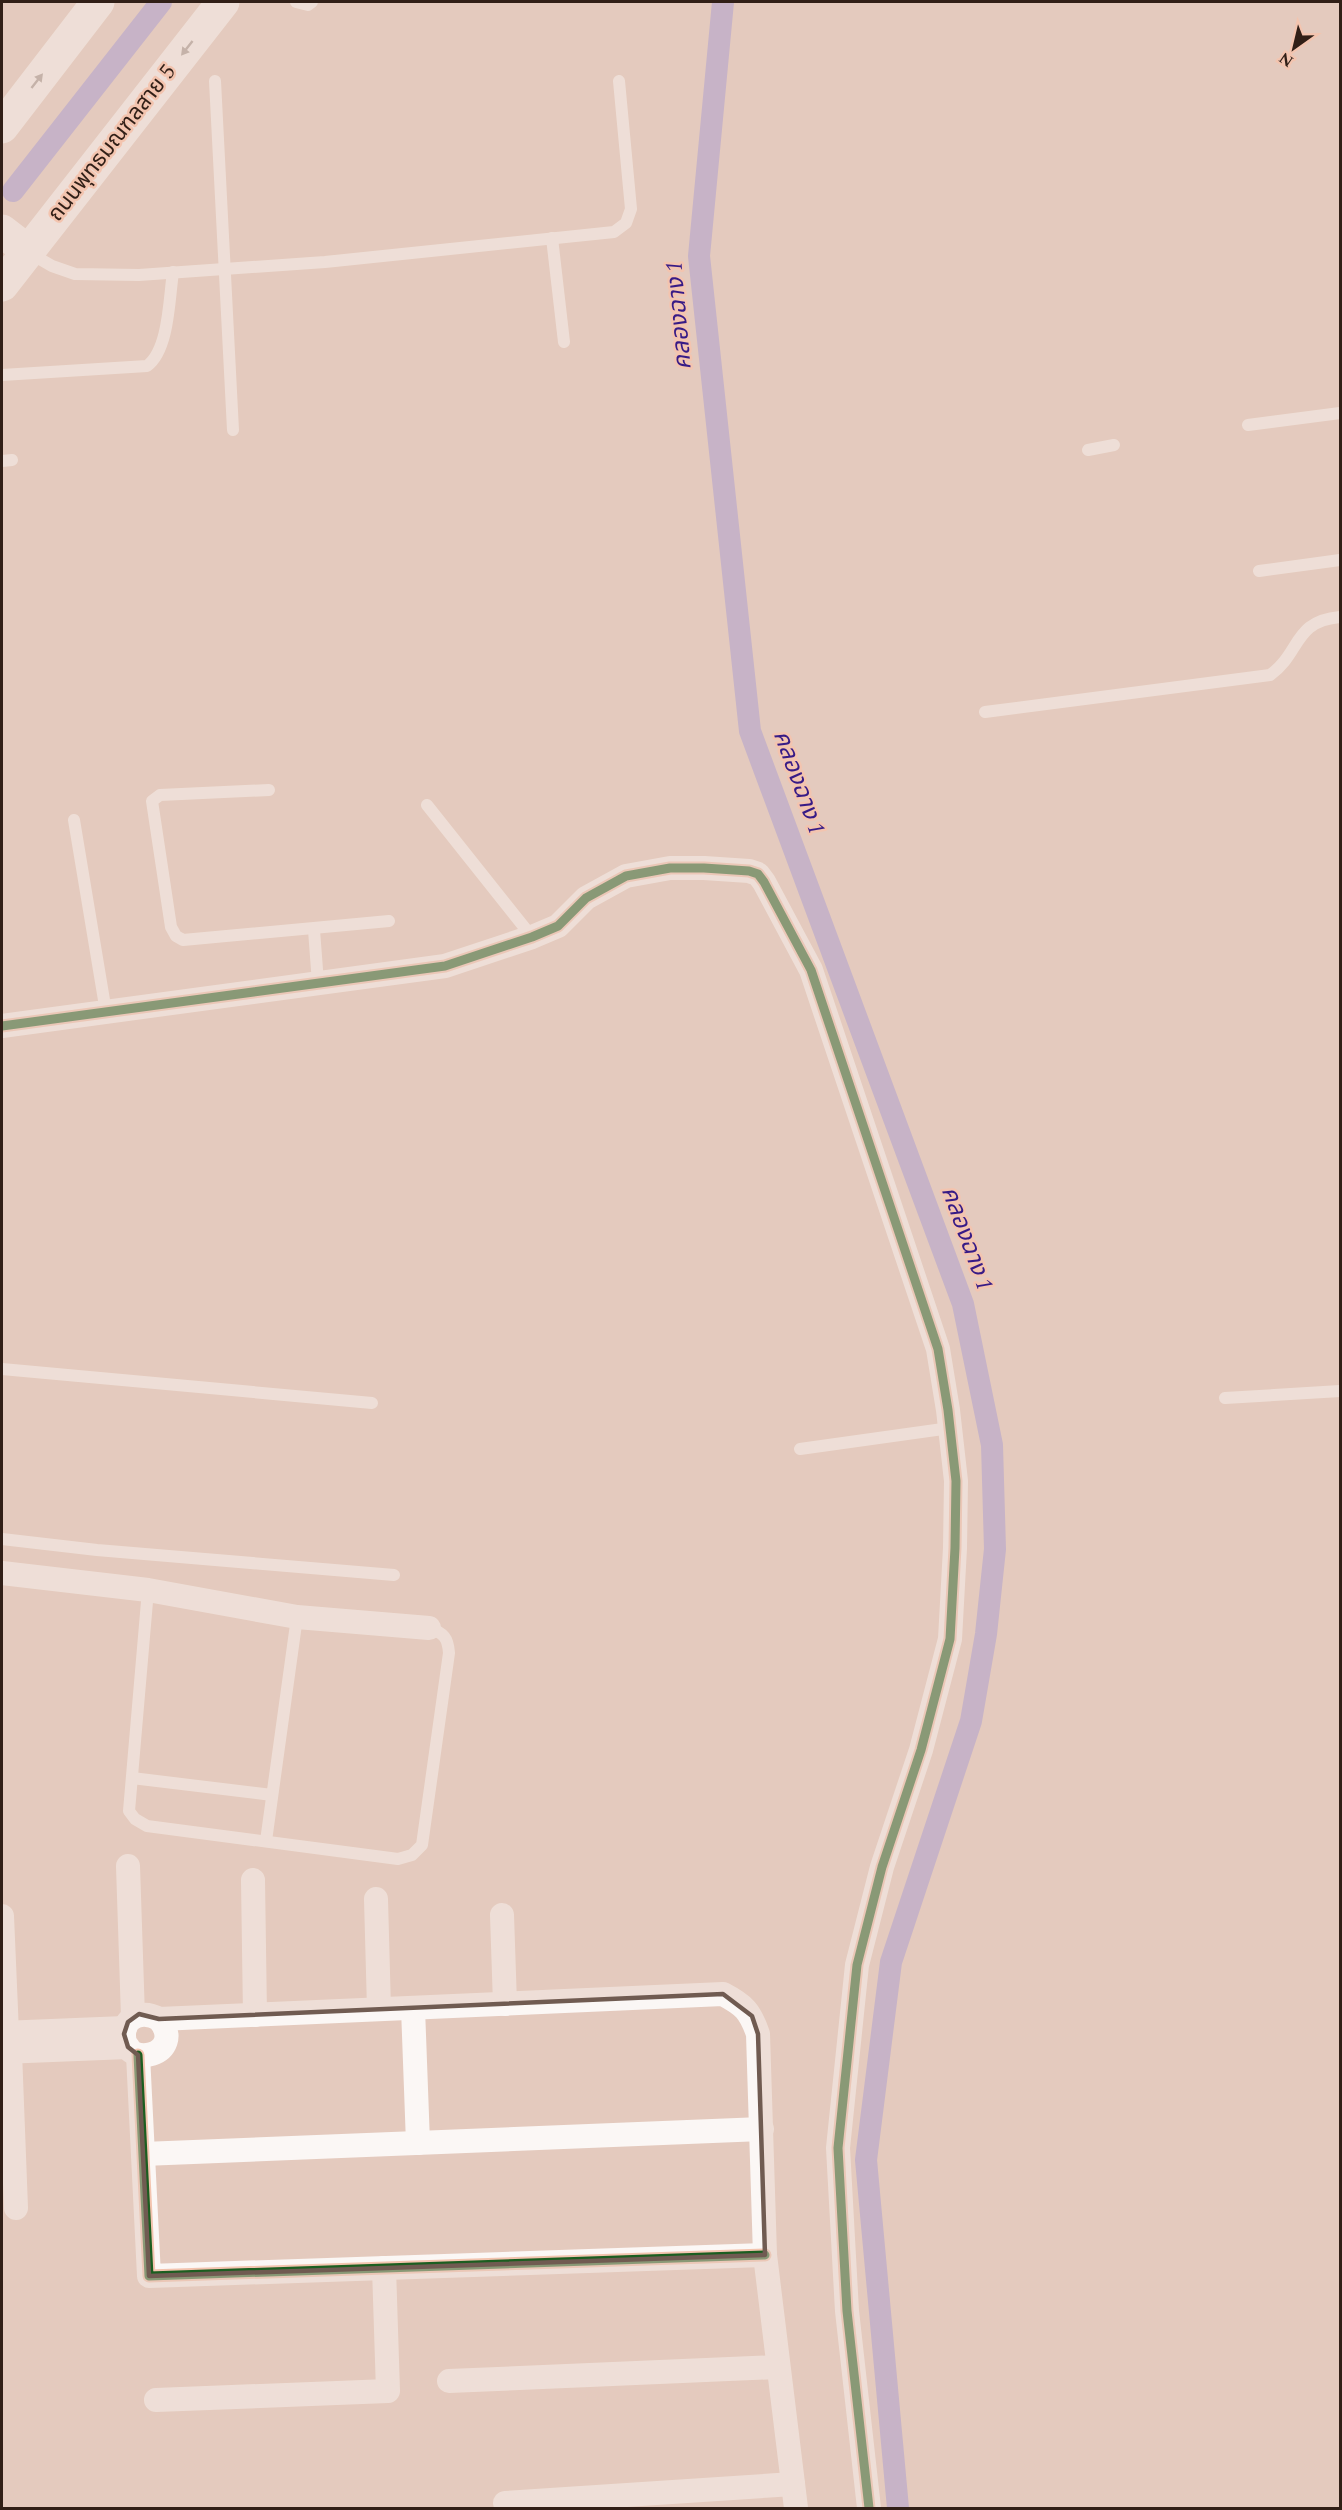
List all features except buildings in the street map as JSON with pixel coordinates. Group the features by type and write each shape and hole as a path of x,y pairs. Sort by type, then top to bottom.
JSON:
{"main road":[{"path":"2,127 98,2"},
{"name":"ถนนพุทธมณฑลสาย 5","path":"2,285 223,2"},
{"path":"2,231 28,251"}],"street":[{"path":"2,1026 445,966 558,926 586,898 626,876 670,867 749,871 758,874 764,882 811,970 938,1349 951,1428 956,1492 950,1639 921,1750 882,1867 859,1956 838,2148 846,2311 869,2508"},
{"path":"2,1573 148,1590 297,1617 429,1628"},
{"path":"128,1866 131,2037 143,2154 148,2276 765,2255"},
{"path":"253,1881 255,2015"},
{"path":"376,1899 379,2009"},
{"path":"502,1915 505,2004"},
{"path":"2,1916 5,2043 16,2208"},
{"path":"131,2037 146,2013 159,2019 723,1994 739,2003 752,2016 758,2034 765,2255 796,2508"},
{"path":"413,2008 418,2143"},
{"path":"5,2043 131,2037 152,2055 164,2046 166,2032 159,2019"},
{"path":"143,2154 762,2129"},
{"path":"156,2400 388,2391 384,2268"},
{"path":"449,2381 777,2367"},
{"path":"505,2503 793,2484"}],"lane":[{"path":"296,2 308,5 312,2"},
{"path":"215,81 233,430"},
{"path":"28,251 52,266 75,274 139,275 325,262 614,232 626,223 631,209 619,81"},
{"path":"552,238 564,342"},
{"path":"2,375 147,366 156,360 162,347 173,272"},
{"path":"1248,425 1341,413"},
{"path":"1089,450 1114,445"},
{"path":"1259,571 1341,560"},
{"path":"985,712 1270,675 1283,666 1298,639 1313,623 1341,617"},
{"path":"270,790 160,795 152,801 171,927 176,936 183,940 314,930 389,921"},
{"path":"427,805 532,937"},
{"path":"74,820 106,1012"},
{"path":"314,930 318,983"},
{"path":"2,1369 372,1403"},
{"path":"1225,1398 1341,1391"},
{"path":"800,1449 951,1428"},
{"path":"2,1539 97,1550 393,1575"},
{"path":"148,1590 129,1811 135,1819 147,1826 398,1858 412,1855 422,1845 449,1653 448,1640 441,1631 429,1628"},
{"path":"266,1841 297,1617"},
{"path":"132,1778 272,1795"}],"highlighted area":[{"path":"723,1994 752,2016 758,2034 765,2255 149,2276 138,2055 128,2047 124,2034 128,2022 139,2014 159,2019"}],"waterway":[{"path":"13,191 161,2"},
{"name":"คลองฉาง 1","path":"723,2 699,256 750,731 963,1304 992,1445 995,1549 986,1634 971,1721 891,1962 866,2160 898,2508"}],"cycle path":[{"path":"2,1026 445,966 558,926 586,898 626,876 670,868 704,868 749,871 758,874 764,882 811,970 938,1349 956,1481 950,1639 921,1750 882,1867 857,1965 838,2148 847,2311 869,2508"},
{"path":"138,2055 149,2276 765,2255"}]}
